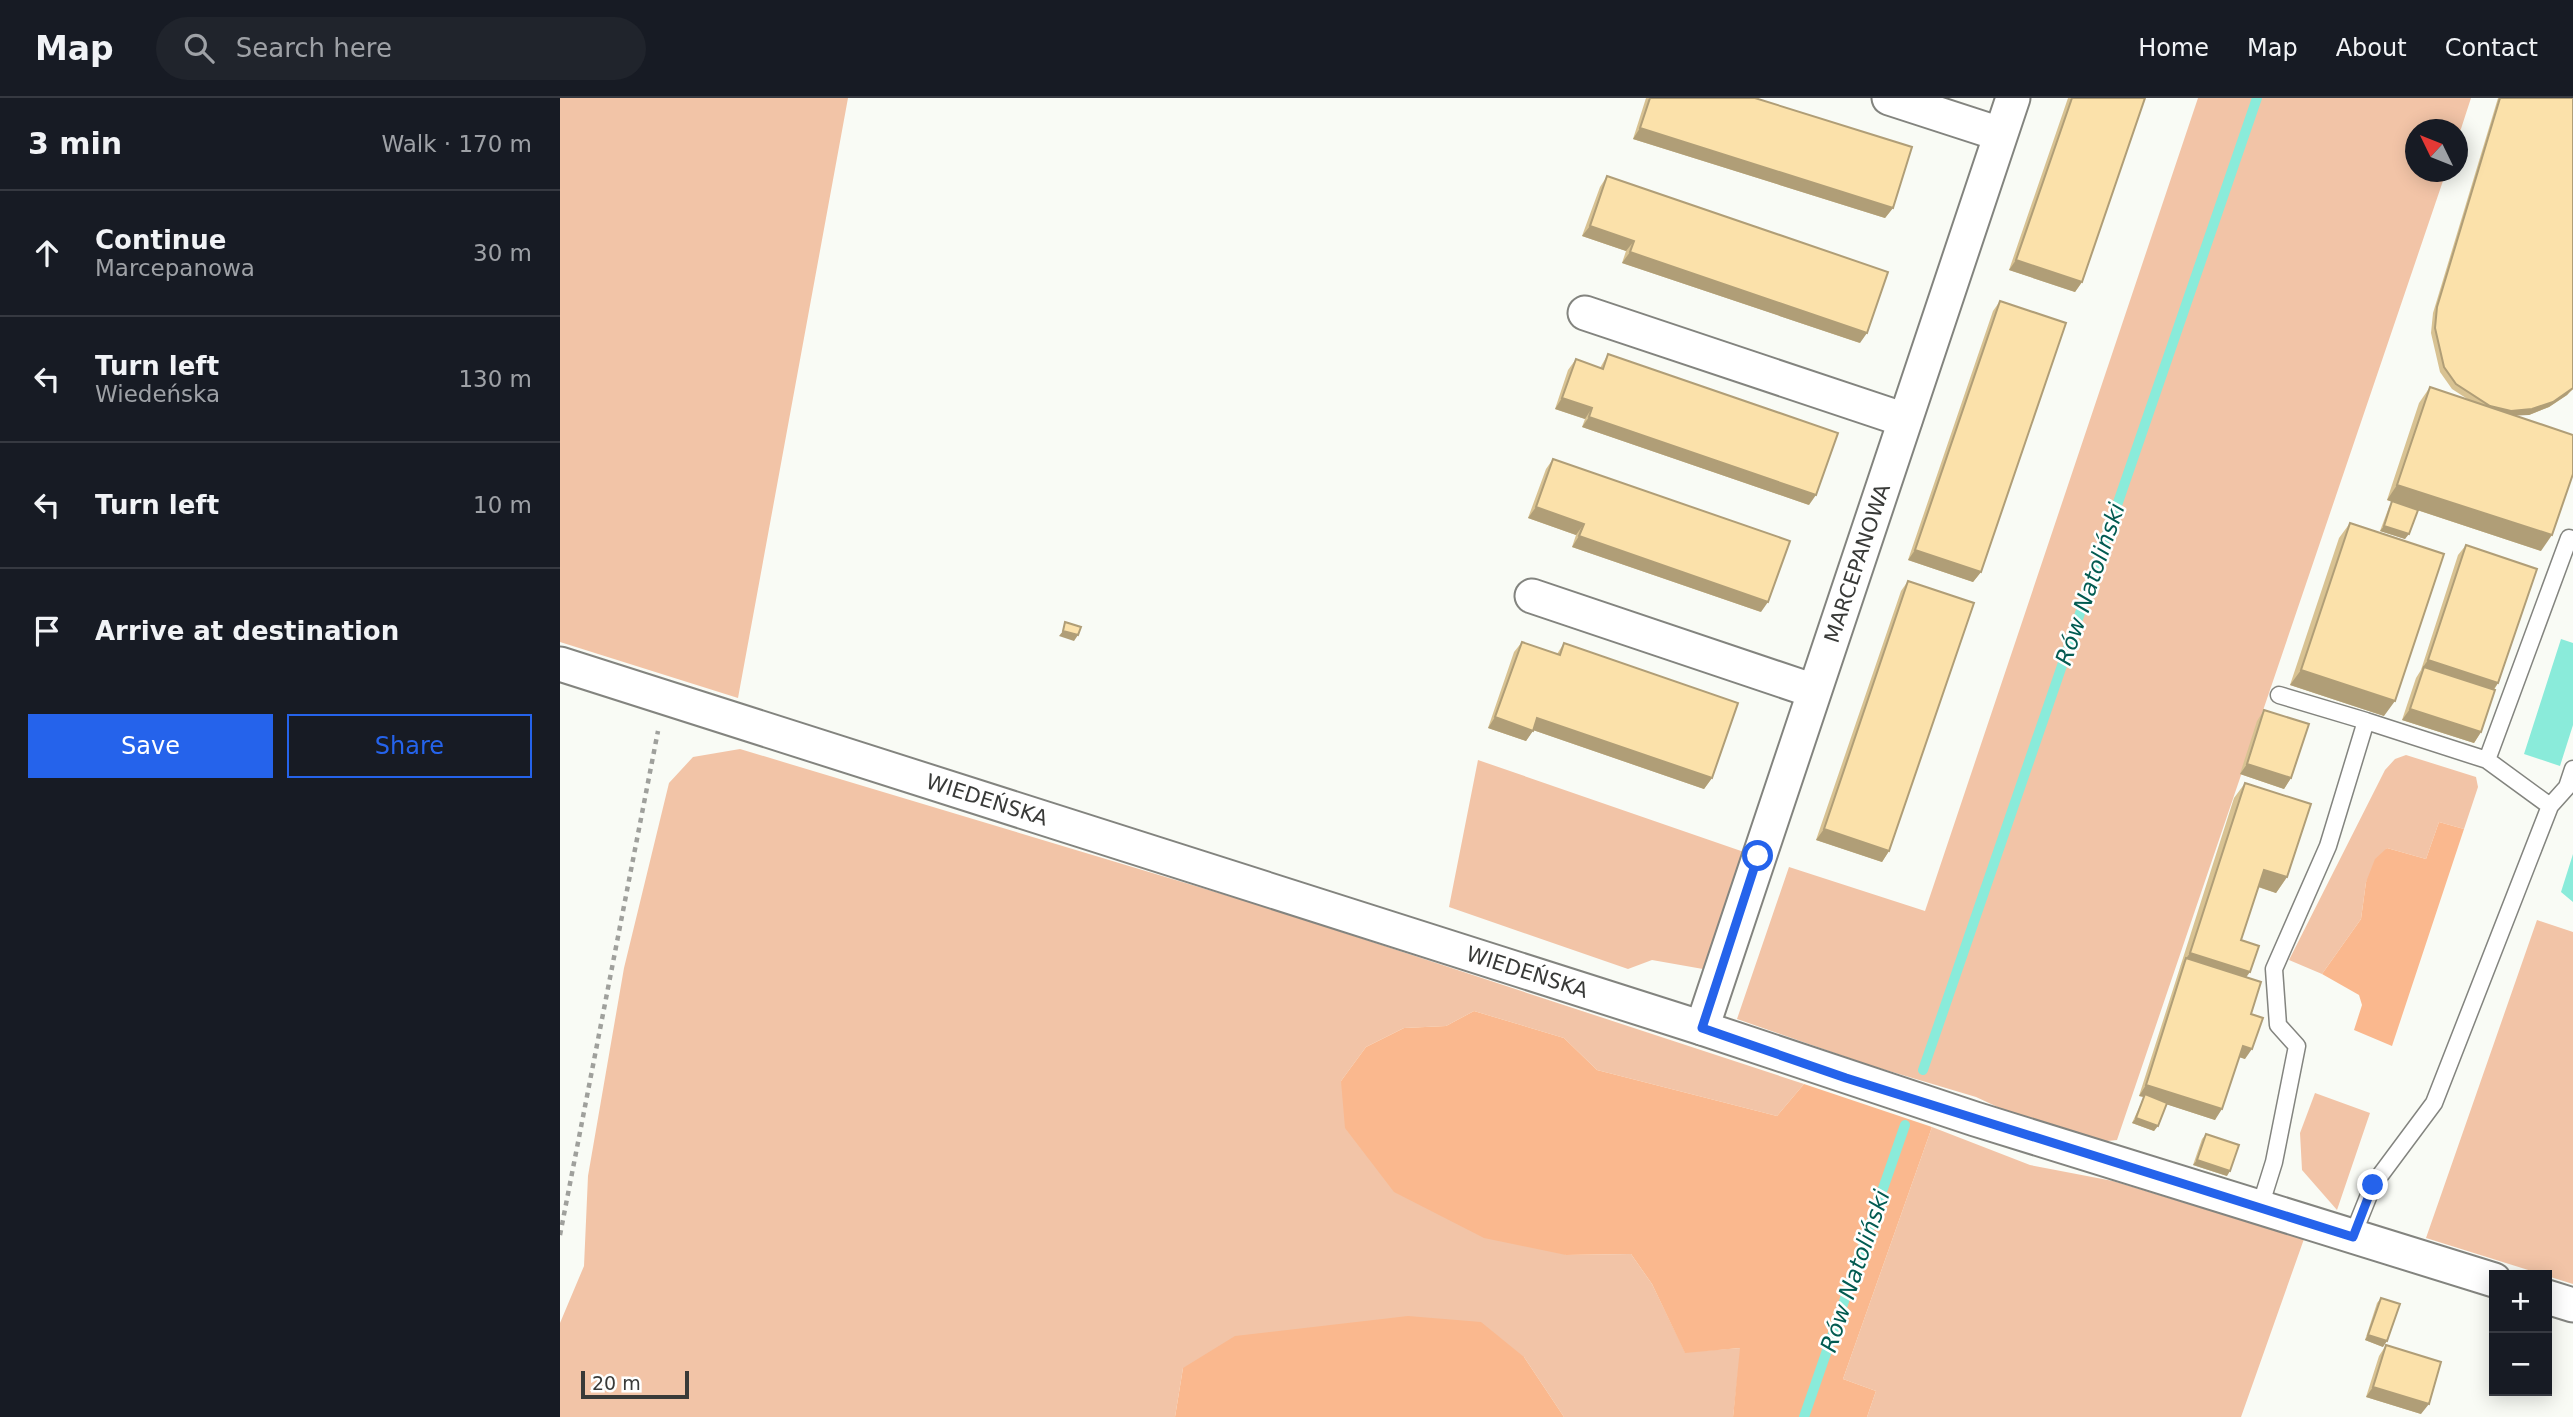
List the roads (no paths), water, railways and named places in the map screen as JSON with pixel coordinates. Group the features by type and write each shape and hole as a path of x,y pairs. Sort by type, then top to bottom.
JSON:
{"street":[{"path":"1889,98 2000,134"},
{"name":"MARCEPANOWA","path":"1702,1028 2013,98"},
{"path":"1585,313 1905,420"},
{"path":"1532,596 1814,691"},
{"name":"WIEDEŃSKA","path":"560,664 1702,1028 1846,1078 2259,1210 2489,1278"},
{"path":"2552,1299 2573,1305"}],"lane":[{"path":"2487,760 2572,538"},
{"path":"2279,695 2487,760 2550,806"},
{"path":"2259,1210 2274,1162 2297,1046 2278,1025 2274,968 2328,846 2366,721"},
{"path":"2353,1237 2373,1185 2434,1103 2550,806 2567,787 2573,769"}],"water":[{"path":"2561,639 2573,643 2573,725 2560,766 2524,754"},
{"path":"2573,854 2573,902 2561,892"}],"waterway":[{"name":"Rów Natoliński","path":"1923,1070 2257,98"},
{"name":"Rów Natoliński","path":"1804,1417 1905,1125"}]}
